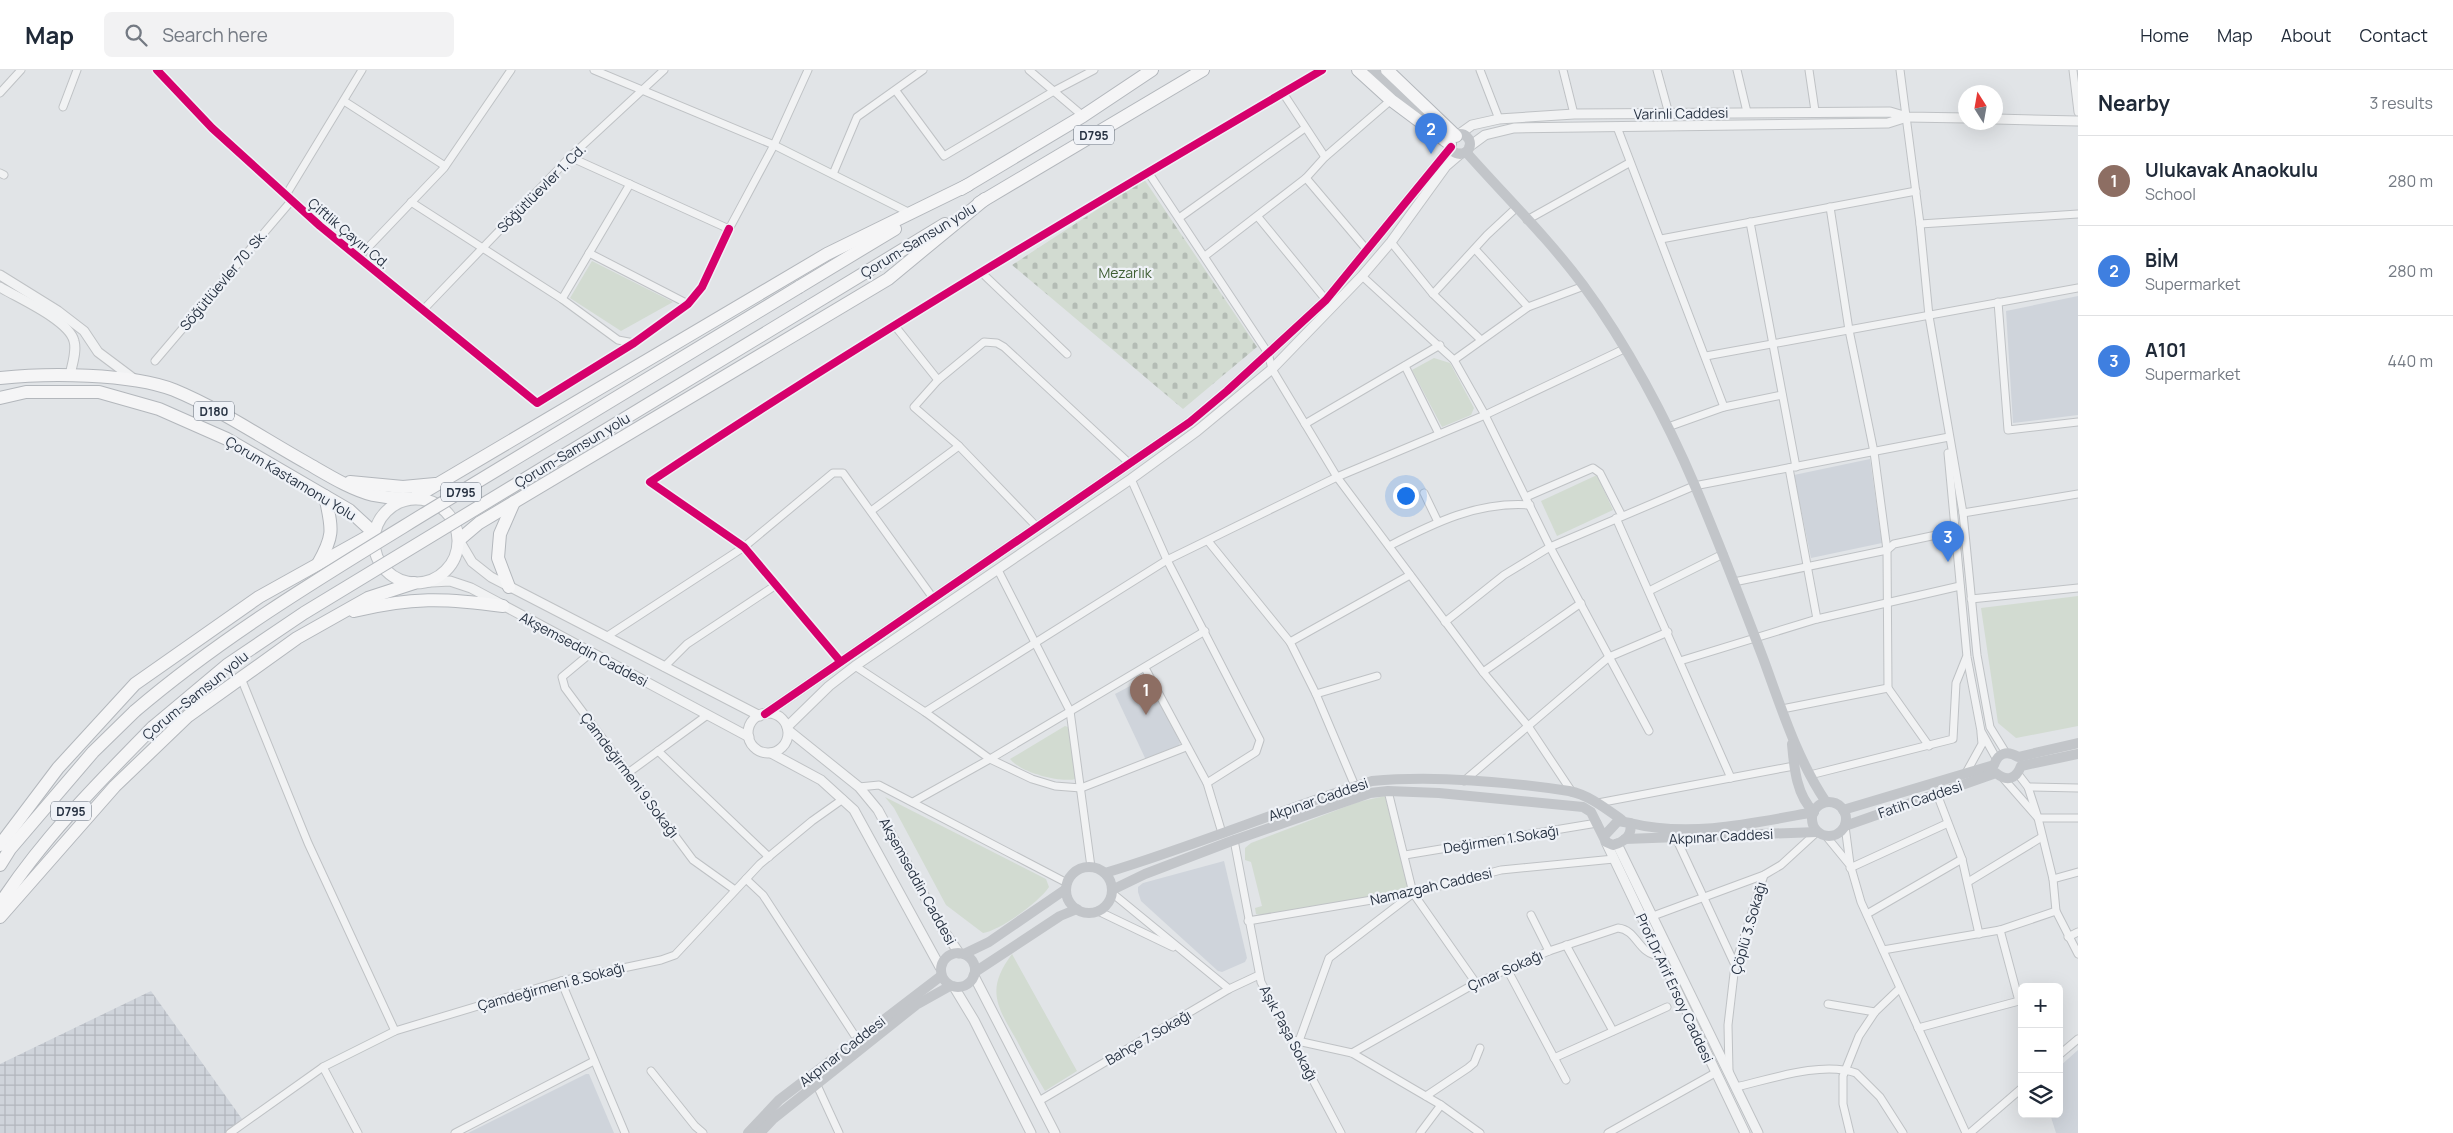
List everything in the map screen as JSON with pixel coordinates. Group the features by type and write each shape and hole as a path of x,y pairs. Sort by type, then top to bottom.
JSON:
{"highway":[{"name":"Çorum-Samsun yolu","path":"0,865 10,849 93,752 163,687 236,633 351,559 1083,116 1152,70"},
{"name":"Çorum-Samsun yolu","path":"0,904 14,882 72,810 153,727 227,665 304,613 985,199 1203,70"},
{"path":"1159,97 1214,70"},
{"path":"1358,70 1391,100 1453,140"},
{"path":"1387,70 1453,140"},
{"path":"414,498 827,254 968,185"},
{"path":"459,540 478,523 888,279 985,199"},
{"name":"Çorum Kastamonu Yolu","path":"0,378 34,374 70,375 136,381 173,390 231,420 337,480 370,494 390,499 414,498"},
{"name":"Çorum Kastamonu Yolu","path":"0,398 26,392 99,392 159,409 227,439 348,510 374,533"},
{"path":"337,480 403,487 440,483"},
{"path":"318,564 330,544 331,524 325,496"},
{"path":"509,586 498,558 500,534 514,502"},
{"path":"0,845 58,768 135,684 259,596 374,533"},
{"path":"0,917 115,786 188,716 297,638 368,598 414,584"},
{"path":"340,614 388,602 427,598 504,606"}],"main road":[{"path":"1374,70 1418,112 1453,140"},
{"path":"1453,140 1466,137 1465,151 1584,286 1624,349 1668,427 1723,554 1791,735 1810,775 1826,802"},
{"path":"1453,140 1453,152 1465,151"},
{"path":"414,498 428,500 440,506 450,515 457,527 459,540 457,554 451,566 441,576 428,582 414,584 394,576 379,561 374,548 374,533 379,520 388,509 400,502 414,498"},
{"path":"1791,735 1794,766 1804,800 1814,812"},
{"name":"Fatih Caddesi","path":"1844,810 1964,775 1997,769 2011,778 2019,766 2078,743"},
{"path":"2006,753 2019,766"},
{"name":"Fatih Caddesi","path":"1845,826 1936,794 1997,769 2006,753"},
{"name":"Fatih Caddesi","path":"2019,766 2078,754"},
{"name":"Akpınar Caddesi","path":"1105,873 1166,855 1222,832 1355,786 1389,779 1464,781 1572,792 1598,803 1626,822 1672,830 1704,829 1780,820 1814,812"},
{"name":"Akpınar Caddesi","path":"1112,892 1145,874 1234,840 1349,800 1388,791 1584,807 1591,812 1605,839 1621,842 1676,838 1822,834"},
{"path":"1826,802 1835,803 1844,810 1845,826 1837,834 1822,834 1812,820 1814,812 1819,805 1826,802"},
{"path":"1605,839 1613,824 1626,822 1631,830 1621,842"},
{"path":"1067,886 1068,897 1077,909 1091,913 1098,911 1107,904 1112,892 1105,873 1091,867 1076,871 1067,886 989,942 962,953 949,955 941,972 952,986 968,984 975,974 1060,916 1077,909"},
{"path":"962,953 971,959 975,974"},
{"name":"Akpınar Caddesi","path":"748,1133 779,1100 941,972"},
{"name":"Akpınar Caddesi","path":"760,1133 773,1118 916,1005 952,986"}],"street":[{"path":"0,93 21,70"},
{"path":"63,107 78,70"},
{"name":"Söğütlüevler 70. Sk.","path":"155,361 289,198 362,70"},
{"path":"358,257 445,166 511,70"},
{"path":"594,70 774,145 911,213"},
{"name":"Söğütlüevler 1. Cd.","path":"423,310 570,157 664,70"},
{"path":"411,202 562,299 618,340 634,344 688,304 702,287 729,228 774,145 808,70"},
{"path":"833,174 857,117 923,70"},
{"path":"1029,70 1083,116"},
{"path":"896,90 944,156 1054,91 1094,70"},
{"path":"840,661 744,547 650,482 769,403 1148,172 1322,70"},
{"path":"1480,70 1499,119"},
{"path":"1563,70 1574,114"},
{"path":"1658,70 1669,114"},
{"path":"1737,70 1747,112"},
{"path":"1809,70 1815,111"},
{"path":"1900,70 1930,316 1948,437 1963,513 1976,655 1990,727 2006,753"},
{"path":"2073,70 2078,112"},
{"name":"Çiftlik Çayırı Cd.","path":"159,71 212,128 289,198 358,257 537,403 634,344"},
{"path":"1283,93 1325,157"},
{"path":"1204,256 1258,217 1306,178 1325,157 1391,100"},
{"path":"344,101 445,166"},
{"name":"Varinli Caddesi","path":"1453,140 1472,125 1499,119 1574,114 1815,111 1890,112 1907,117 1958,118"},
{"name":"Varinli Caddesi","path":"787,729 829,686 854,666 1130,479 1197,431 1272,370 1362,276 1391,242 1446,166 1485,135 1514,128 1888,123 1907,117"},
{"path":"2003,119 2078,121"},
{"path":"1617,126 1629,163 1661,239 1724,407"},
{"path":"1179,218 1305,128"},
{"path":"762,715 779,717 787,729 784,745 771,753 757,750 749,737 752,722 762,715 840,661 933,598 1036,526 1190,422 1326,300 1453,140"},
{"path":"570,157 729,228"},
{"path":"1527,220 1629,163"},
{"path":"1148,172 1268,354 1272,370 1337,477 1483,672 1528,726 1572,792"},
{"path":"1306,178 1367,250"},
{"path":"562,299 630,184"},
{"path":"1661,239 1916,191"},
{"path":"1830,207 1849,330 1874,452 1888,550 1888,688 1928,746"},
{"path":"1433,294 1516,208"},
{"path":"1920,224 2078,214"},
{"path":"1258,217 1326,300"},
{"path":"1750,222 1782,395 1817,619"},
{"path":"1391,242 1433,294 1480,339"},
{"path":"1475,249 1528,307"},
{"path":"589,253 688,304"},
{"path":"982,273 1067,354"},
{"path":"0,275 58,311 84,331 98,352 111,364 136,381"},
{"path":"1362,276 1440,345 1454,360 1485,415 1550,547 1649,731"},
{"path":"1454,360 1480,339 1528,307 1584,286"},
{"path":"0,287 62,324 74,340 74,358 70,375"},
{"path":"1706,356 2078,288"},
{"path":"1998,302 2008,430 2078,422"},
{"path":"895,326 938,380"},
{"path":"1036,526 959,446 914,407 938,380 984,342 997,343 1130,463"},
{"path":"1305,424 1440,345"},
{"path":"925,712 1167,560 1337,477 1485,415 1624,349"},
{"path":"1405,366 1439,434"},
{"path":"1668,427 1724,407 1782,395"},
{"path":"1446,622 1504,574 1550,547 1694,486 1948,437"},
{"path":"1948,437 1967,657 1982,744 1972,766 1964,775"},
{"path":"871,511 959,446"},
{"path":"1526,497 1593,468 1600,473 1649,591 1731,778"},
{"path":"606,637 744,547 833,473 843,473 933,598"},
{"path":"1130,479 1167,560 1260,740 1256,752 1207,783"},
{"path":"1424,492 1438,522"},
{"path":"1963,513 2078,494"},
{"path":"1389,546 1438,522 1472,509 1515,504 1530,505"},
{"path":"1734,582 1888,550 1894,544 1955,531"},
{"name":"Akşemseddin Caddesi","path":"459,540 472,562 491,577 762,715"},
{"path":"1208,541 1290,642 1316,694 1355,786"},
{"path":"1649,591 1723,554"},
{"path":"998,570 1034,644 1070,711 1091,867"},
{"path":"1290,642 1410,575"},
{"name":"Akşemseddin Caddesi","path":"414,584 450,581 470,588 592,652 706,716 749,737"},
{"path":"664,666 688,644 776,585"},
{"path":"1680,661 1817,619 1960,586"},
{"path":"1971,599 2078,588"},
{"path":"1483,672 1581,603"},
{"path":"913,802 990,759 1205,631"},
{"path":"1464,781 1609,657 1668,632"},
{"name":"Çamdeğirmeni 9.Sokağı","path":"592,652 562,677 562,681 693,860 735,890"},
{"path":"1810,775 1953,739 1956,683 1967,657"},
{"path":"854,666 925,712 990,759 1032,779 1055,786 1081,788 1186,747"},
{"path":"1145,668 1207,783 1222,832"},
{"path":"1316,694 1377,676"},
{"path":"241,678 308,843 395,1031"},
{"path":"1782,709 1888,688"},
{"path":"628,773 706,716"},
{"name":"Akşemseddin Caddesi","path":"787,729 860,787 878,810 940,925 962,953"},
{"path":"1981,731 1997,769 2038,818"},
{"path":"658,751 769,856"},
{"name":"Akşemseddin Caddesi","path":"771,753 821,780 854,810 941,972"},
{"path":"1598,803 1794,766"},
{"path":"2019,766 2038,818 2053,879 2056,911 2078,954"},
{"path":"860,787 880,785 1067,886"},
{"path":"2028,787 2078,788"},
{"path":"1388,791 1413,893 1476,983"},
{"path":"1936,794 1946,824 1962,859 1979,934"},
{"name":"Çamdeğirmeni 8.Sokağı","path":"230,1133 323,1068 395,1031 561,981 661,960 675,955 769,856 843,799"},
{"path":"2038,818 2078,818"},
{"name":"Değirmen 1.Sokağı","path":"1405,855 1597,823"},
{"path":"1850,866 1946,824"},
{"path":"1845,826 1850,866 1867,914 1899,989 1966,1133"},
{"path":"1653,916 1764,875 1782,865 1822,834 1850,866"},
{"path":"1968,882 2042,837"},
{"path":"1676,838 1735,965"},
{"name":"Prof.Dr.Arif Ersoy Caddesi","path":"1605,839 1745,1133"},
{"name":"Aşık Paşa Sokağı","path":"1234,840 1259,975 1267,997 1296,1040 1341,1133"},
{"name":"Prof.Dr.Arif Ersoy Caddesi","path":"1621,842 1653,916 1758,1133"},
{"name":"Namazgah Caddesi","path":"1248,921 1413,893 1502,870 1614,859"},
{"path":"1867,914 1962,859"},
{"path":"2053,879 2078,872"},
{"name":"Çöplü 3.Sokağı","path":"1729,1071 1728,1025 1735,965 1764,875"},
{"path":"746,879 763,895 858,1039"},
{"path":"1112,892 1229,989"},
{"path":"1413,893 1329,958 1296,1040 1352,1053 1441,1105 1480,1133"},
{"path":"1098,911 1184,953"},
{"path":"1883,950 2000,930 2056,911"},
{"path":"1531,915 1549,951"},
{"name":"Çınar Sokağı","path":"1352,1053 1476,983 1549,951 1618,928 1629,931 1647,953 1660,956"},
{"path":"1918,1028 2019,1001 2000,930"},
{"path":"2068,937 2078,932"},
{"path":"1566,945 1613,1031"},
{"path":"1507,970 1566,1080"},
{"path":"975,974 1055,1133"},
{"name":"Bahçe 7.Sokağı","path":"1039,1101 1229,989 1259,975"},
{"path":"561,981 625,1133"},
{"path":"952,986 974,1020 1031,1133"},
{"path":"1850,1133 1842,1094 1846,1071 1859,1036 1875,1012 1899,989"},
{"path":"1828,1004 1875,1012"},
{"path":"1554,1058 1667,1007"},
{"path":"2063,1052 2078,1039"},
{"path":"1426,1096 1474,1063 1480,1048"},
{"path":"455,1133 594,1061"},
{"path":"323,1068 358,1133"},
{"path":"651,1071 695,1126 703,1133"},
{"path":"1736,1087 1806,1072 1846,1071 1856,1073 1880,1098 1902,1133"},
{"path":"1608,1133 1716,1073"},
{"path":"816,1084 839,1133"},
{"path":"1970,1133 2018,1091"},
{"path":"1420,1133 1441,1105"}],"shaded area":[{"path":"2078,296 2078,415 2013,423 2006,311"},
{"path":"1870,459 1882,543 1811,558 1794,475"},
{"path":"1147,677 1180,742 1179,747 1146,760 1115,694"},
{"path":"1224,861 1247,958 1245,962 1222,972 1218,971 1141,901 1138,887 1143,883"},
{"path":"151,991 242,1119 231,1133 0,1133 0,1064"},
{"path":"2078,1050 2078,1133 2056,1133 2051,1118 2063,1118 2063,1063"},
{"path":"589,1074 614,1133 468,1133"}],"green space":[{"name":"Mezarlık","path":"1144,179 1257,347 1183,409 1012,265"},
{"path":"592,261 673,302 621,331 570,298"},
{"path":"1434,358 1450,363 1474,408 1471,415 1442,427 1412,370"},
{"path":"1597,475 1613,510 1557,536 1541,501"},
{"path":"2078,596 2078,726 2016,738 1998,723 1981,608"},
{"path":"1065,726 1068,727 1076,779 1050,778 1040,775 1022,768 1010,759"},
{"path":"1385,796 1408,889 1265,916 1256,914 1255,908 1262,906 1251,862 1245,860 1245,848 1251,843 1358,802"},
{"path":"885,797 1046,879 1049,887 1037,900 1009,921 991,931 983,933 946,905 894,808"},
{"path":"1012,954 1077,1071 1045,1091 999,1006 997,987 999,977"}],"cycle path":[{"path":"157,70 212,128 320,226 537,403 634,343 688,304 702,287 729,229"},
{"path":"840,661 744,547 650,482 899,323 1067,220 1322,70"},
{"path":"765,714 1190,422 1227,391 1326,300 1451,147"}],"place":[{"name":"BİM","path":"1431,154"},
{"name":"A101","path":"1948,562"},
{"name":"Ulukavak Anaokulu","path":"1146,715"}]}
